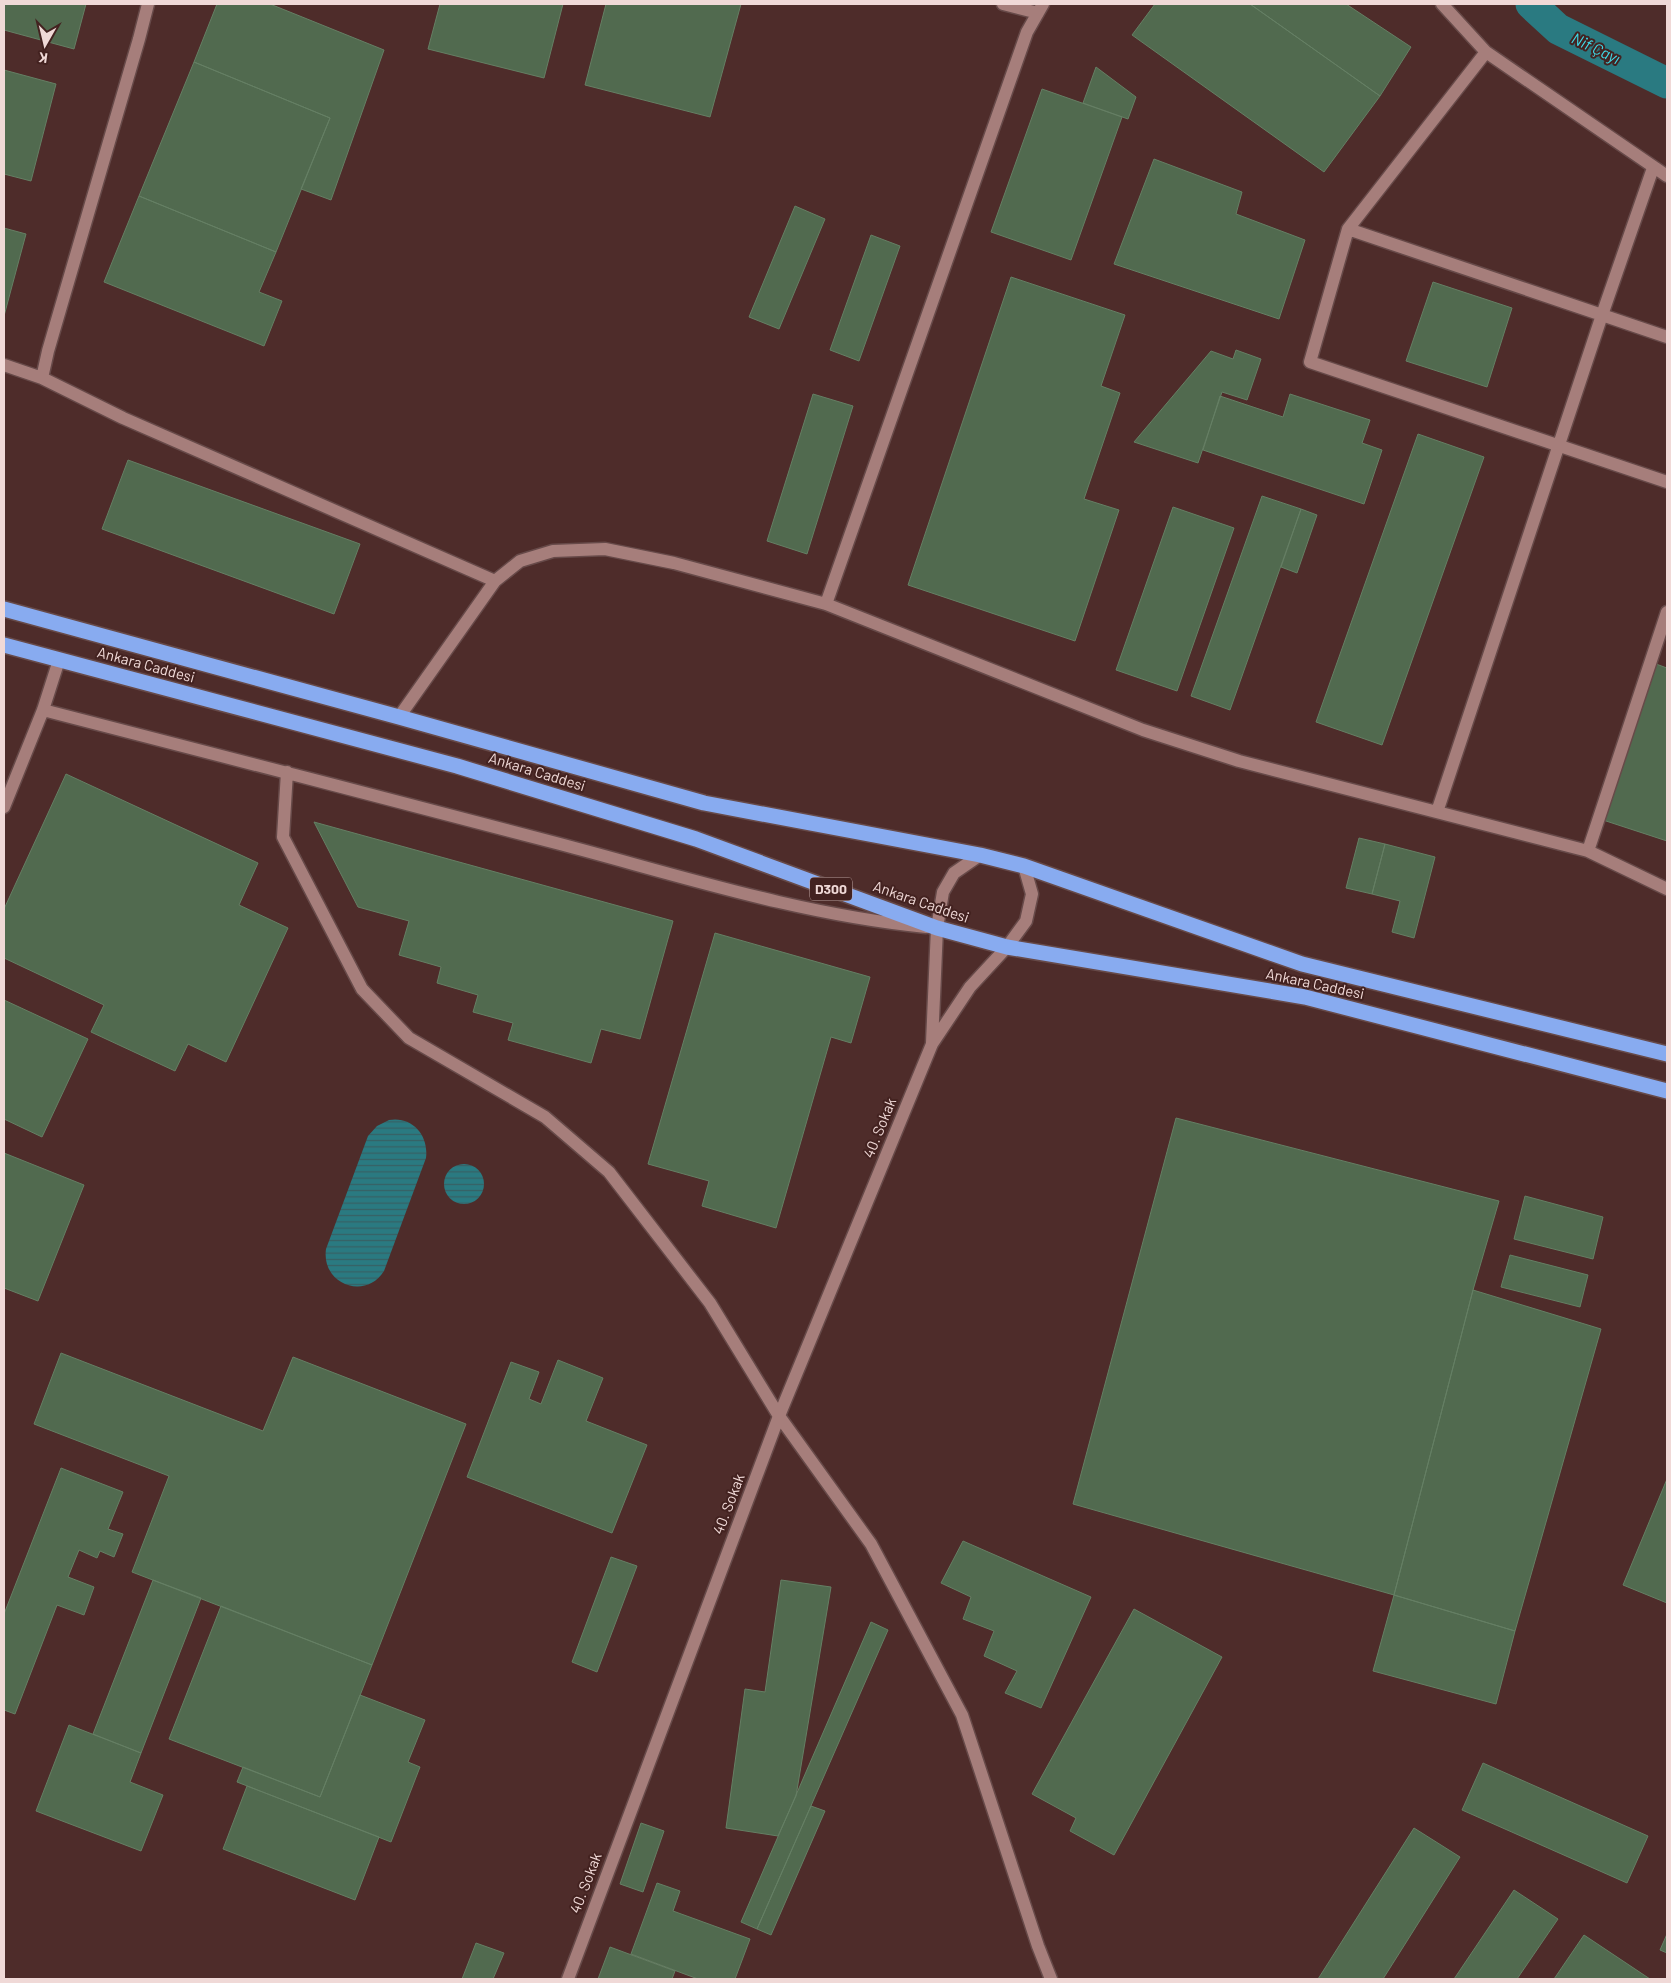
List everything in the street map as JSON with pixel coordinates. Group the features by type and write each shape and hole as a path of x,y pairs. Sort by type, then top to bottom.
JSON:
{"highway":[{"name":"Ankara Caddesi","path":"4,609 704,803 980,855 1024,866 1302,964 1667,1054"},
{"name":"Ankara Caddesi","path":"4,645 457,766 677,833 937,928 1007,947 1305,997 1667,1091"}],"street":[{"path":"42,378 48,351 148,4"},
{"path":"826,604 1024,42 1040,8 1003,4"},
{"path":"1442,4 1486,52 1667,176"},
{"path":"1486,52 1348,229 1310,362 1667,482"},
{"path":"1437,812 1602,315 1653,168"},
{"path":"1348,229 1667,337"},
{"path":"4,365 42,378 123,418 495,581"},
{"path":"399,717 495,581 520,561 553,551 605,549 674,563 826,604 1143,730 1238,761 1588,851 1667,888"},
{"path":"1588,851 1667,612"},
{"path":"4,807 43,710 59,660"},
{"path":"43,710 287,772 778,902 877,922 937,928"},
{"path":"287,772 283,837 362,989 410,1038 545,1117 609,1172 710,1302 779,1416 871,1544 962,1715 1038,1946 1051,1979"},
{"path":"932,1044 937,928 943,892 954,873 980,855"},
{"path":"932,1044 970,987 1007,947 1026,921 1032,894 1024,866"},
{"name":"40. Sokak","path":"568,1979 779,1416 932,1044"}],"water":[{"path":"389,1120 405,1121 417,1129 425,1142 426,1158 384,1271 376,1280 366,1285 346,1284 337,1279 330,1271 326,1261 326,1249 368,1136 377,1126"},
{"path":"468,1164 475,1167 481,1173 484,1184 483,1192 475,1201 468,1204 460,1204 453,1201 445,1192 444,1180 447,1173 456,1165"}],"building":[{"path":"4,4 86,4 74,49 4,30"},
{"path":"217,4 270,4 384,50 331,200 301,189 330,118 194,62"},
{"path":"440,4 563,4 544,78 428,49"},
{"path":"606,4 741,4 710,117 585,85"},
{"path":"1155,4 1250,4 1380,96 1324,172 1132,35"},
{"path":"1250,4 1346,4 1411,47 1380,96"},
{"path":"194,62 330,118 276,252 139,196"},
{"path":"1096,67 1136,97 1128,119 1083,103"},
{"path":"4,70 56,84 31,181 4,174"},
{"path":"1042,89 1122,117 1071,260 991,232"},
{"path":"1154,159 1242,192 1236,214 1305,240 1279,319 1114,264"},
{"path":"139,196 276,252 259,292 282,301 264,346 104,282"},
{"path":"795,206 825,219 779,329 749,317"},
{"path":"4,228 26,234 4,316"},
{"path":"871,235 900,246 859,361 830,350"},
{"path":"1011,277 1125,315 1101,386 1120,393 1084,499 1119,510 1075,641 908,585"},
{"path":"1433,282 1512,308 1487,387 1406,361"},
{"path":"1236,350 1261,359 1247,400 1222,392 1198,463 1134,442 1211,351 1233,359"},
{"path":"813,394 853,406 807,554 767,541"},
{"path":"1290,394 1370,420 1362,443 1382,450 1364,504 1203,450 1220,396 1283,417"},
{"path":"1418,434 1484,457 1382,745 1316,722"},
{"path":"128,460 360,544 334,614 102,529"},
{"path":"1262,496 1301,509 1230,710 1191,696"},
{"path":"1173,507 1234,528 1177,691 1116,670"},
{"path":"1301,509 1317,515 1297,573 1281,567"},
{"path":"1656,664 1667,668 1667,841 1603,820"},
{"path":"66,774 258,863 239,905 288,928 226,1062 188,1044 175,1071 91,1032 104,1005 4,958 4,909"},
{"path":"314,822 673,921 640,1039 601,1029 591,1063 508,1040 513,1023 473,1012 478,995 437,983 441,967 399,955 409,921 358,907"},
{"path":"1359,838 1385,844 1372,894 1346,888"},
{"path":"1385,844 1435,857 1414,938 1392,932 1400,901 1372,894"},
{"path":"715,933 870,977 851,1043 831,1037 776,1228 702,1206 709,1181 648,1164"},
{"path":"4,1000 88,1039 42,1137 4,1119"},
{"path":"1176,1118 1499,1201 1473,1290 1394,1595 1073,1504"},
{"path":"4,1153 84,1185 38,1301 4,1288"},
{"path":"1525,1196 1603,1217 1593,1259 1514,1239"},
{"path":"1510,1255 1588,1275 1580,1307 1501,1287"},
{"path":"1473,1290 1601,1329 1515,1631 1394,1595"},
{"path":"61,1353 263,1431 293,1357 466,1424 372,1665 132,1572 169,1476 34,1424"},
{"path":"558,1360 603,1378 586,1421 647,1445 612,1533 467,1477 511,1362 539,1372 529,1399 541,1404"},
{"path":"61,1468 123,1492 108,1529 123,1534 114,1557 100,1551 97,1558 79,1550 68,1577 94,1587 84,1615 57,1605 15,1714 4,1710 4,1614"},
{"path":"1667,1479 1667,1603 1623,1585"},
{"path":"963,1541 1091,1597 1041,1708 1005,1693 1017,1671 984,1656 994,1631 963,1619 971,1597 941,1583"},
{"path":"611,1557 637,1566 597,1672 572,1662"},
{"path":"153,1580 201,1598 141,1753 93,1734"},
{"path":"781,1580 831,1587 796,1796 778,1836 726,1828 745,1689 765,1692"},
{"path":"1394,1595 1515,1631 1496,1704 1373,1671"},
{"path":"221,1606 372,1665 320,1797 169,1739"},
{"path":"1134,1609 1222,1657 1114,1855 1070,1831 1076,1818 1032,1794"},
{"path":"871,1622 888,1630 757,1929 741,1922"},
{"path":"360,1695 425,1720 408,1762 420,1767 391,1842 237,1782 243,1767 320,1797"},
{"path":"69,1725 141,1753 130,1782 163,1795 141,1851 36,1811"},
{"path":"1483,1763 1648,1836 1627,1883 1462,1810"},
{"path":"247,1786 379,1837 355,1900 223,1849"},
{"path":"811,1806 825,1811 771,1935 757,1929"},
{"path":"641,1823 664,1831 643,1892 620,1884"},
{"path":"1414,1828 1460,1857 1383,1979 1318,1979"},
{"path":"657,1883 680,1891 673,1911 750,1939 735,1979 698,1979 631,1954"},
{"path":"1514,1890 1558,1919 1517,1979 1454,1979"},
{"path":"1667,1934 1667,1953 1660,1950"},
{"path":"1584,1935 1650,1979 1554,1979"},
{"path":"476,1943 504,1953 493,1979 462,1979"},
{"path":"610,1947 675,1971 672,1979 598,1979"}],"waterway":[{"name":"Nif Çayı","path":"1531,4 1558,29 1667,83"}]}
